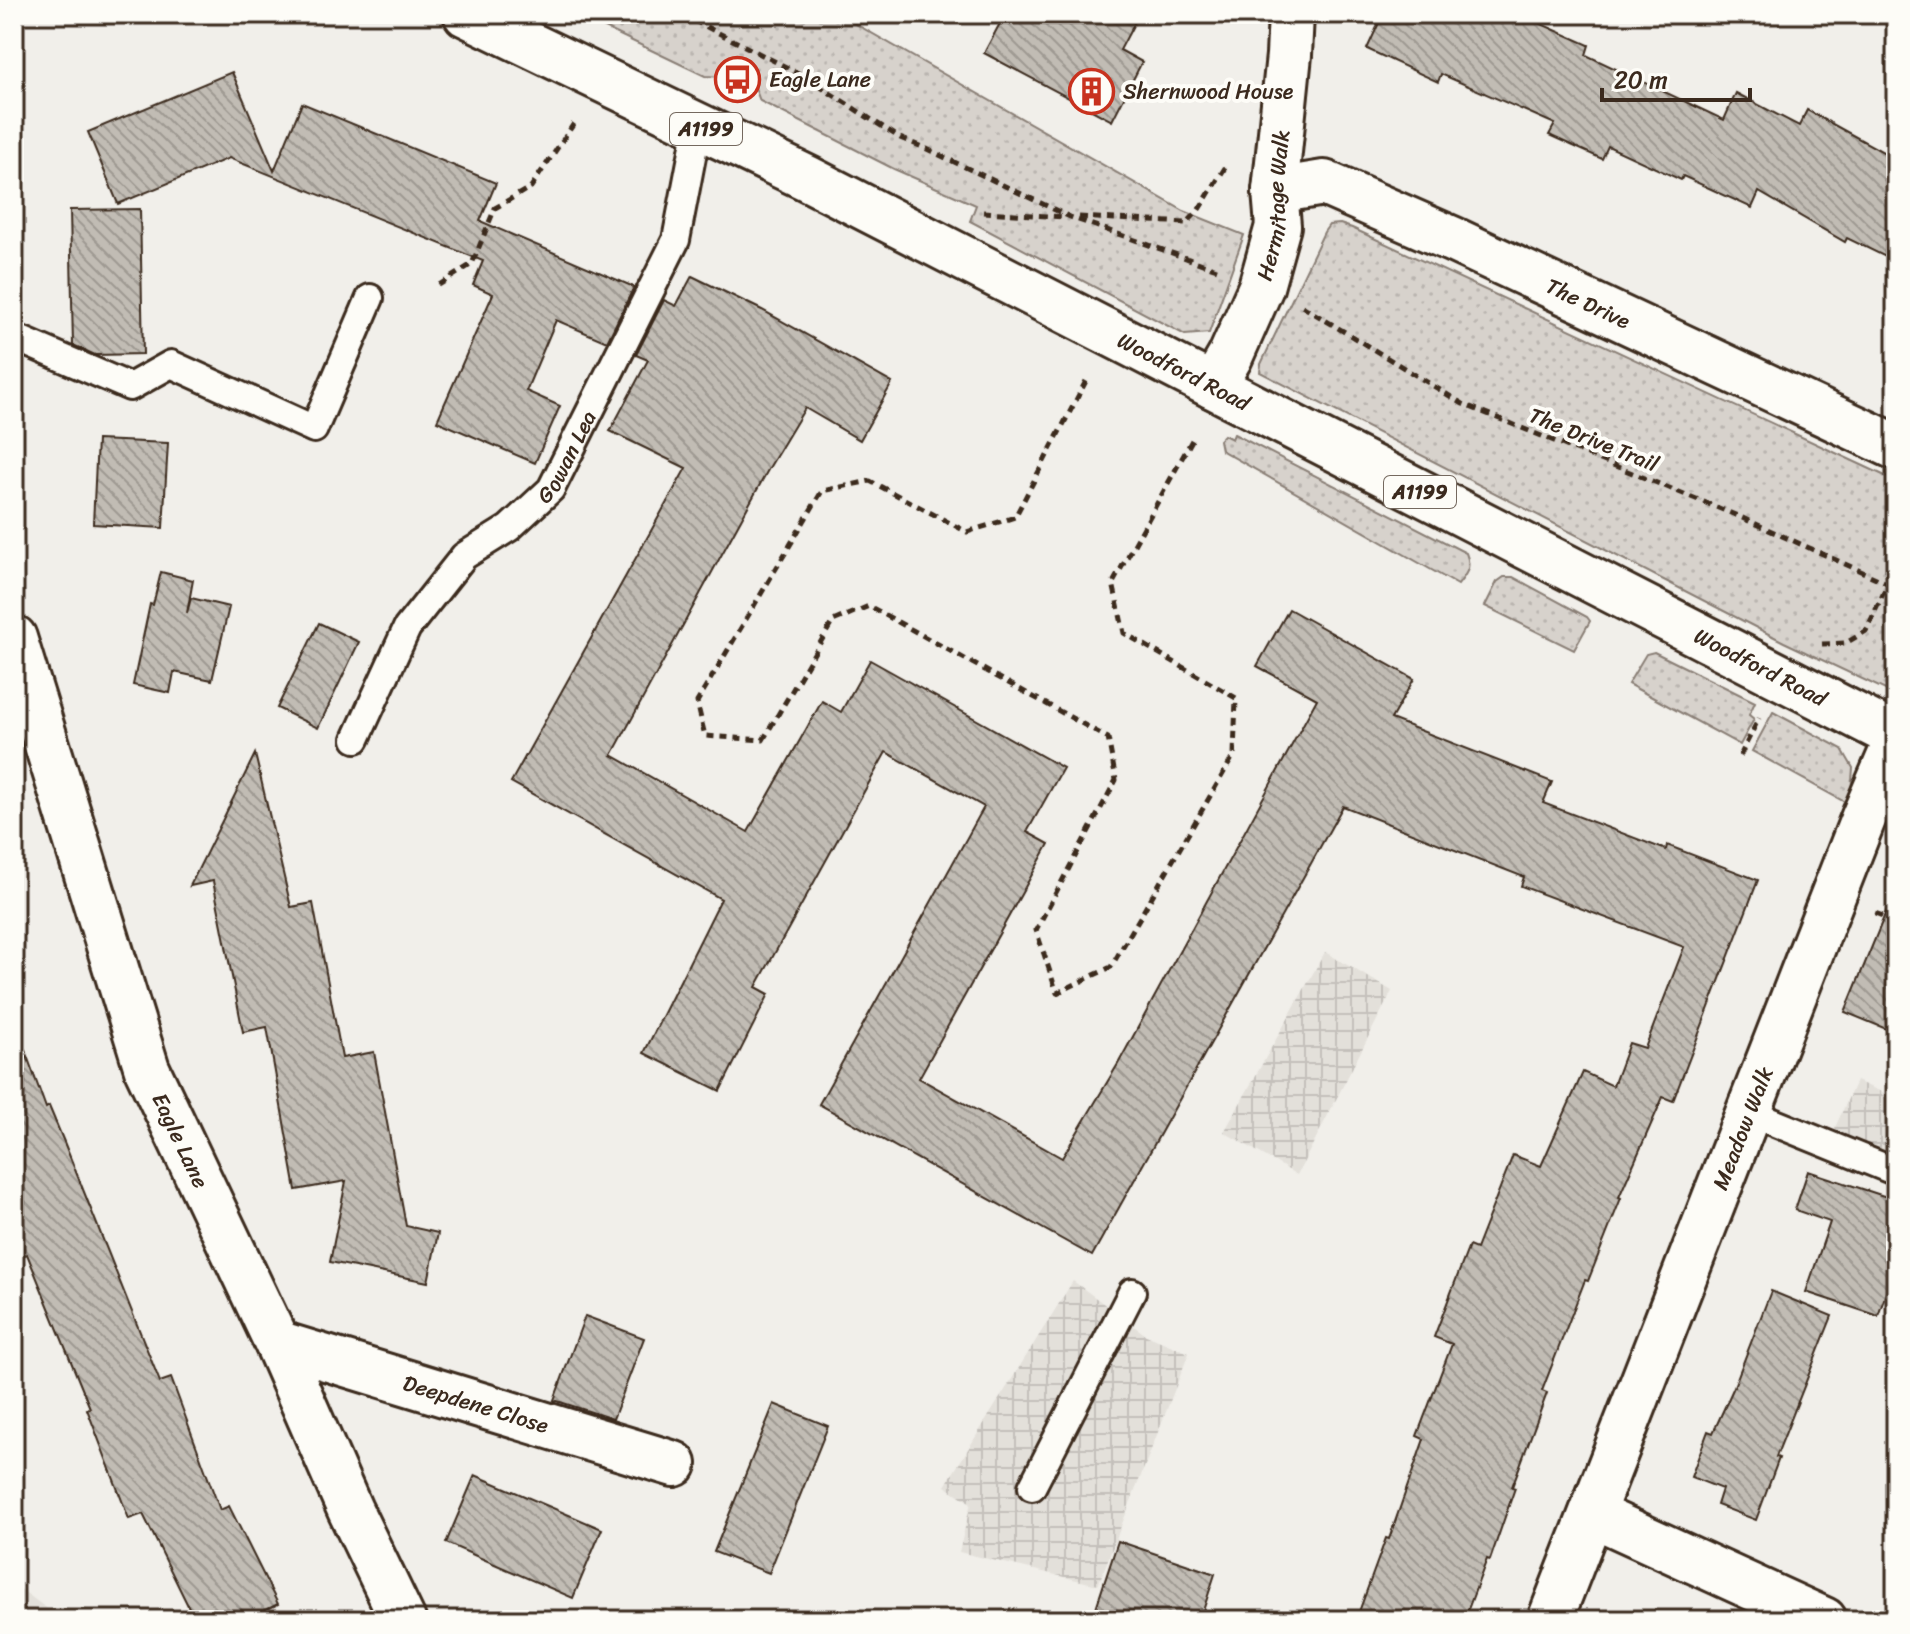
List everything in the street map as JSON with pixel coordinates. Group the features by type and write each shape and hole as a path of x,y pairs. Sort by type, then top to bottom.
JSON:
{"street":[{"name":"Hermitage Walk","path":"1213,386 1230,357 1261,287 1278,226 1275,191 1291,14"},
{"name":"Woodford Road","path":"474,15 1213,386 1896,739"},
{"name":"The Drive","path":"1275,191 1324,183 1469,247 1896,447"},
{"name":"Eagle Lane","path":"14,638 147,1069 277,1343 350,1510 403,1620"},
{"name":"Meadow Walk","path":"1550,1620 1896,739"},
{"name":"Deepdene Close","path":"277,1343 674,1464"},
{"path":"1592,1514 1824,1620"}],"lane":[{"name":"Gowan Lea","path":"356,739 407,628 464,556 509,528 551,489 676,240 698,125"},
{"path":"14,337 130,387 171,364 314,429 370,298"},
{"path":"1748,1112 1896,1172"},
{"path":"1032,1487 1132,1292"}],"path":[{"path":"681,14 802,75 900,138 1070,217 1230,274"},
{"path":"439,285 472,264 495,208 531,187 578,119"},
{"path":"977,212 1187,223 1198,211 1232,156"},
{"name":"The Drive Trail","path":"1292,300 1463,404 1738,516 1896,587"},
{"path":"1086,381 1015,517 967,532 870,481 822,491 697,702 705,736 763,740 833,621 869,606 1108,738 1116,780 1036,930 1057,993 1111,967 1234,755 1236,698 1124,633 1113,583 1192,440"},
{"path":"1815,644 1846,643 1866,631 1896,566"},
{"path":"1740,756 1760,713"}],"shaded area":[{"path":"576,14 838,14 1184,211 1244,235 1209,333 1185,335 970,221 976,205 894,169 760,101 751,77 730,66 724,77 705,76"},
{"path":"1340,224 1896,481 1896,695 1784,642 1260,372 1261,364 1324,232 1329,225"},
{"path":"1234,434 1466,553 1468,570 1464,577 1458,585 1221,450 1219,440 1224,435 1232,439"},
{"path":"1504,577 1513,577 1587,617 1590,621 1574,650 1485,606 1497,582"},
{"path":"1654,652 1755,702 1749,715 1754,719 1740,745 1628,684 1646,654"},
{"path":"1773,712 1842,749 1853,768 1850,805 1752,751"},
{"path":"1325,952 1392,991 1297,1175 1224,1132"},
{"path":"1856,1081 1896,1098 1896,1159 1833,1132"},
{"path":"1073,1281 1146,1335 1189,1353 1098,1585 959,1552 971,1503 945,1486"},
{"path":"14,1584 62,1620 14,1620"}],"building":[{"name":"Shernwood House","path":"1005,14 1139,14 1120,50 1142,62 1112,121 984,53"},
{"path":"1383,14 1519,14 1589,45 1586,55 1724,120 1736,93 1799,126 1807,110 1896,159 1896,262 1847,238 1845,242 1759,192 1752,208 1608,146 1602,159 1549,135 1555,124 1441,74 1438,82 1367,49"},
{"path":"232,72 274,171 302,103 496,183 480,221 634,287 607,342 556,320 526,391 560,406 535,463 437,421 493,294 473,285 483,261 229,158 118,204 88,132"},
{"path":"140,209 143,354 95,355 73,345 70,210"},
{"path":"692,276 762,310 892,383 860,440 805,408 612,755 748,832 822,701 841,712 870,660 1063,768 1027,832 1049,844 919,1078 1062,1158 1118,1064 1317,699 1257,666 1289,609 1414,679 1391,719 1552,782 1543,803 1666,850 1667,845 1758,880 1673,1101 1663,1097 1619,1197 1588,1281 1585,1280 1542,1391 1547,1393 1512,1487 1515,1488 1490,1560 1487,1559 1464,1620 1356,1620 1386,1538 1389,1539 1424,1439 1417,1436 1452,1344 1434,1337 1469,1246 1476,1249 1513,1155 1541,1166 1583,1072 1613,1086 1629,1043 1645,1048 1684,947 1521,886 1524,877 1343,806 1092,1256 819,1104 984,807 886,752 756,987 769,994 720,1091 644,1053 721,899 511,782 686,468 610,431 648,360 636,355 664,300 676,306"},
{"path":"97,440 168,443 163,528 93,524"},
{"path":"161,572 193,580 187,613 191,598 229,607 212,680 174,672 170,693 133,685 150,604 153,605"},
{"path":"319,623 359,642 318,728 277,708"},
{"path":"255,754 291,907 313,903 342,1058 374,1052 406,1226 438,1233 428,1282 330,1262 346,1181 296,1190 267,1027 243,1032 213,881 190,886"},
{"path":"1896,890 1896,1033 1845,1012"},
{"path":"14,1034 19,1034 46,1108 49,1106 160,1382 171,1378 220,1510 229,1506 278,1604 246,1620 195,1620 143,1514 129,1519 87,1409 90,1408 27,1254 14,1259"},
{"path":"1808,1171 1896,1200 1896,1265 1878,1316 1806,1292 1830,1222 1795,1210"},
{"path":"1771,1291 1832,1316 1776,1457 1779,1458 1756,1520 1717,1505 1722,1489 1691,1477 1708,1431 1713,1433 1733,1389"},
{"path":"585,1316 644,1338 613,1419 554,1400"},
{"path":"774,1404 828,1426 769,1573 714,1552"},
{"path":"475,1475 602,1529 573,1598 446,1543"},
{"path":"1118,1541 1215,1574 1200,1620 1092,1620"}],"place":[{"name":"Eagle Lane","path":"738,79"},
{"name":"Shernwood House","path":"1092,91"}]}
